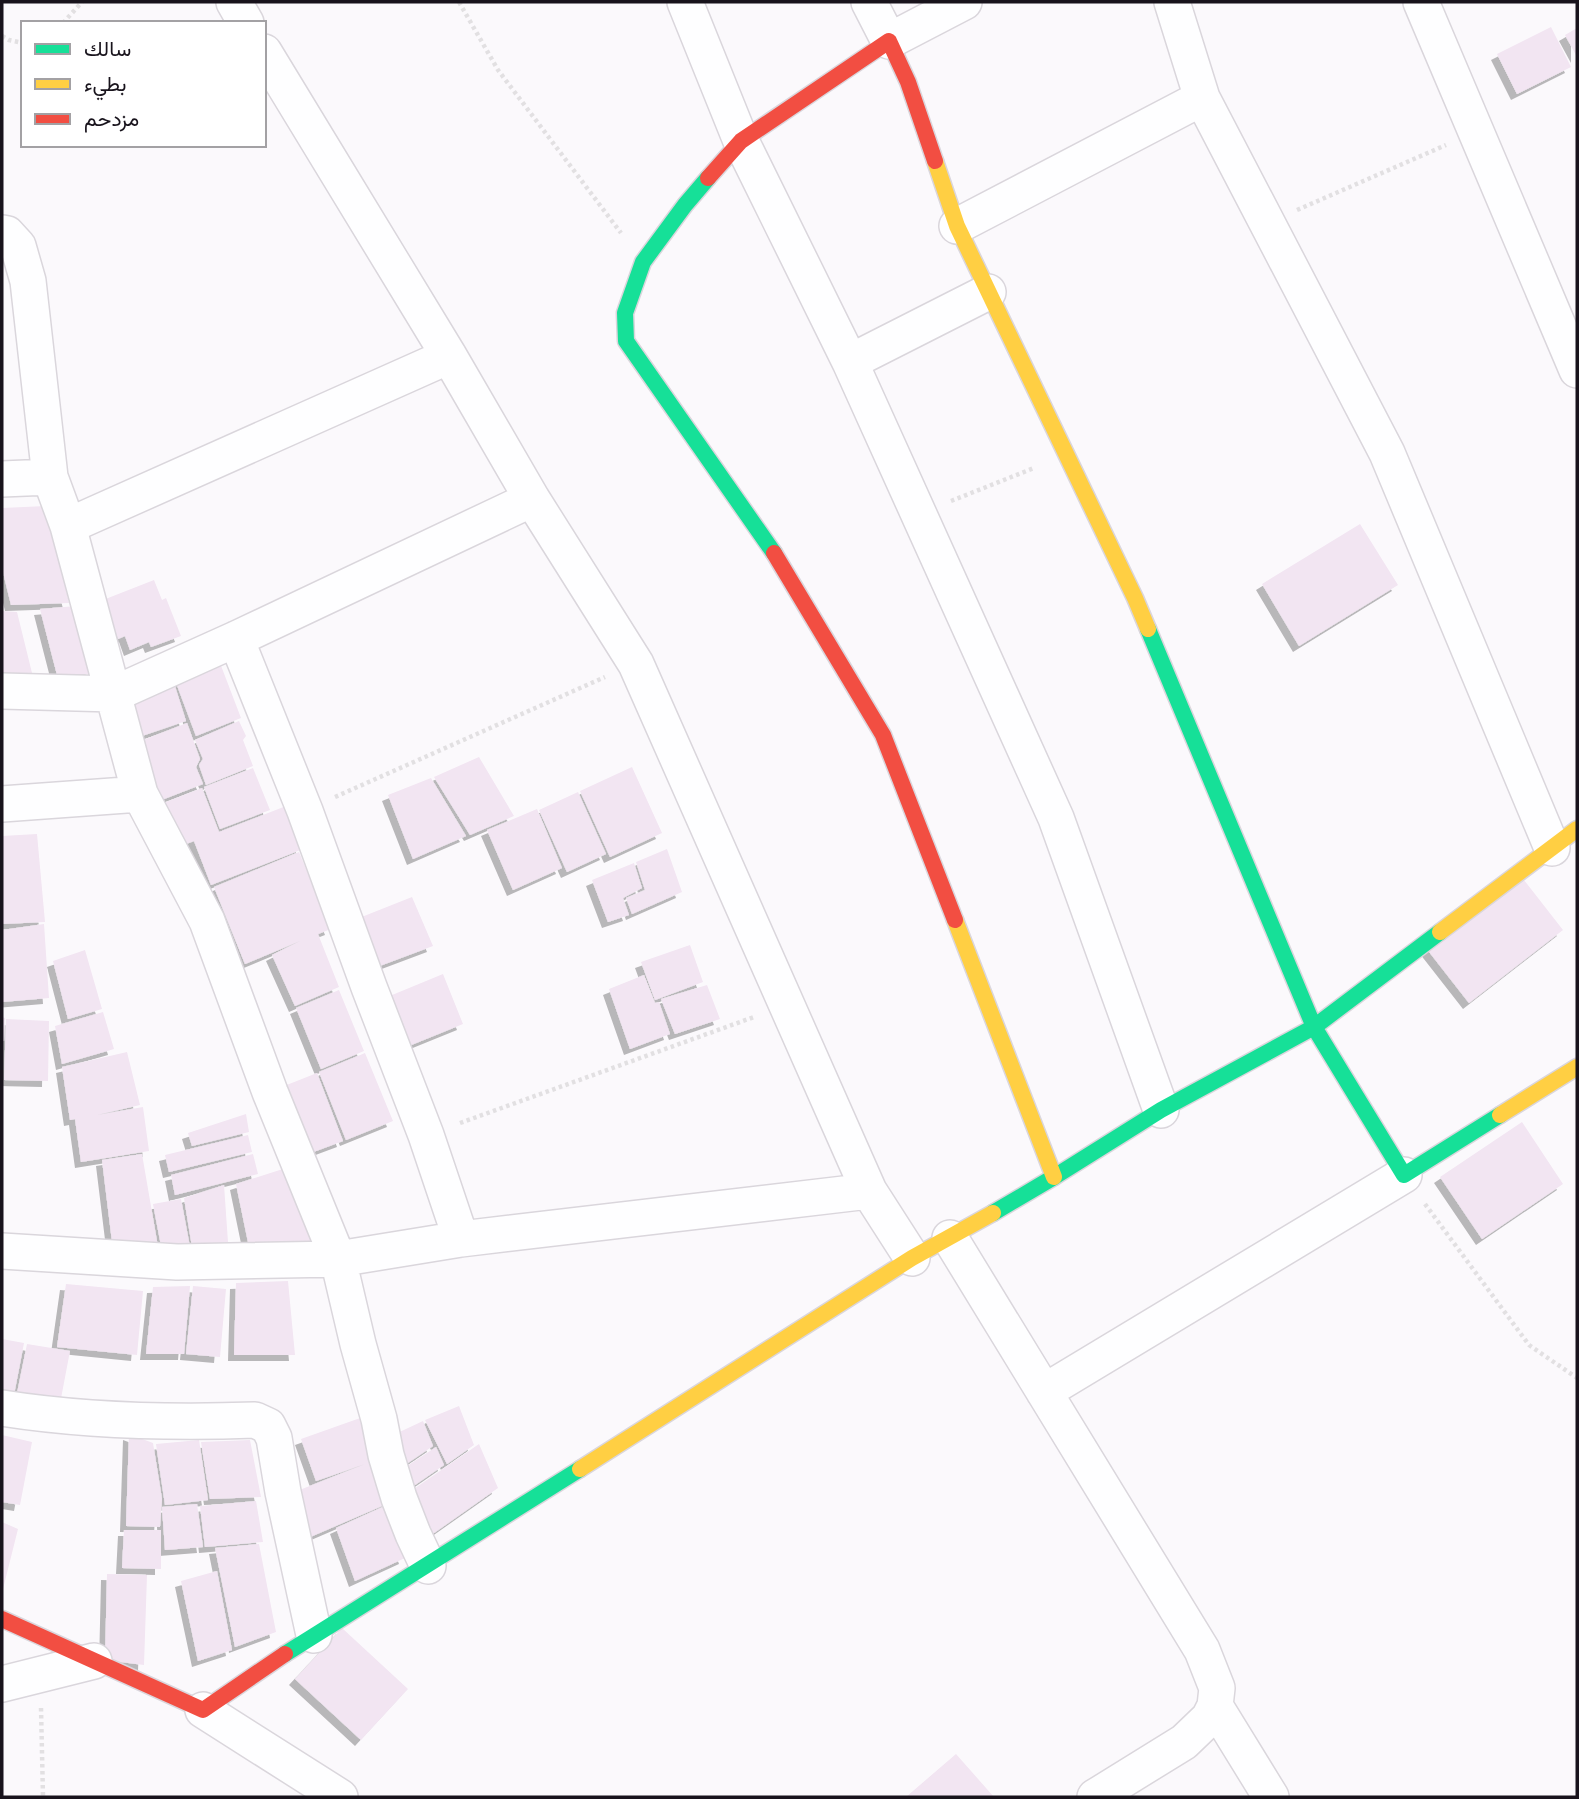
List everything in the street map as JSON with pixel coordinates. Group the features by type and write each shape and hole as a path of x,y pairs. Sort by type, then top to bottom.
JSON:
{"street":[{"path":"234,2 245,21"},
{"path":"685,2 741,141 850,362 1056,818 1161,1110"},
{"path":"869,2 908,82 957,226 1135,598 1314,1027 1404,1175"},
{"path":"964,2 889,41 741,141 685,205 643,262 625,313 626,341 771,548 883,735 1054,1177"},
{"path":"204,1710 314,1635 428,1566 912,1258 1054,1177 1161,1110 1314,1027 1565,838 1387,453 1202,98 1172,2"},
{"path":"1421,2 1577,370"},
{"path":"266,55 449,356 532,499 636,664 869,1191 912,1258"},
{"path":"957,226 1202,98"},
{"path":"2,233 18,246 28,281 50,477 68,526 140,794 207,921 270,1092 338,1259 386,1455 399,1498 428,1566"},
{"path":"850,362 988,292"},
{"path":"68,526 449,356"},
{"path":"2,479 50,477"},
{"path":"2,691 114,694 532,499"},
{"path":"236,639 305,811 426,1136 461,1239"},
{"path":"2,804 140,794"},
{"path":"1044,1392 1404,1175 1577,1067"},
{"path":"2,1251 177,1262 338,1259 461,1239 869,1191"},
{"path":"950,1238 1202,1650 1217,1688 1215,1706 1209,1718 1184,1742 1095,1797"},
{"path":"2,1408 81,1417 157,1421 255,1420 268,1426 274,1437 314,1635"},
{"path":"2,1619 204,1710 340,1797"},
{"path":"2,1684 94,1661"},
{"path":"1215,1706 1271,1797"}],"path":[{"path":"65,21 82,2"},
{"path":"459,2 498,70 643,262"},
{"path":"2,36 21,43"},
{"path":"1267,223 1476,132"},
{"path":"918,515 1066,455"},
{"path":"305,811 636,664"},
{"path":"426,1136 788,1005"},
{"path":"1404,1175 1529,1345 1577,1378"},
{"path":"40,1676 43,1797"}],"building":[{"path":"1551,27 1571,67 1517,94 1497,54"},
{"path":"1577,28 1577,57 1565,35"},
{"path":"46,506 69,603 11,605 2,568 2,508"},
{"path":"1360,524 1398,585 1299,646 1262,584"},
{"path":"154,580 162,600 166,598 181,636 151,647 149,642 130,650 125,636 118,639 103,600"},
{"path":"76,606 93,674 57,675 40,609"},
{"path":"2,611 17,612 33,677 2,675"},
{"path":"220,663 241,718 196,736 175,680"},
{"path":"173,680 186,721 139,737 126,697"},
{"path":"239,721 246,736 243,740 253,766 206,785 199,765 203,759 195,740"},
{"path":"187,723 200,759 196,767 203,784 159,801 138,742"},
{"path":"479,757 514,816 470,835 434,777"},
{"path":"632,767 662,833 610,857 580,791"},
{"path":"253,768 270,810 220,829 204,787"},
{"path":"431,778 466,836 413,859 388,795"},
{"path":"202,788 219,832 286,806 303,849 211,885 194,841 173,849 161,804"},
{"path":"578,792 606,854 567,872 539,810"},
{"path":"537,809 562,868 513,890 487,830"},
{"path":"37,834 45,922 2,924 2,836"},
{"path":"667,849 682,892 632,914 626,898 645,890 636,862"},
{"path":"299,852 331,929 318,934 339,987 295,1006 272,955 300,941 245,964 214,887"},
{"path":"634,863 642,888 623,898 629,915 608,922 592,880"},
{"path":"1520,875 1563,930 1469,1003 1426,948"},
{"path":"412,897 433,946 369,970 349,922"},
{"path":"44,924 49,998 2,1002 2,930"},
{"path":"690,945 703,982 655,1000 641,962"},
{"path":"85,950 102,1009 68,1019 53,961"},
{"path":"443,974 463,1024 399,1050 380,1000"},
{"path":"644,975 655,1003 659,1002 670,1034 630,1049 609,989"},
{"path":"707,985 720,1019 675,1034 661,999"},
{"path":"339,990 364,1051 321,1069 296,1008"},
{"path":"103,1012 114,1049 62,1064 55,1026"},
{"path":"2,1017 5,1018 4,1041 2,1041"},
{"path":"6,1019 49,1021 48,1081 4,1080"},
{"path":"127,1052 140,1105 97,1115 143,1107 149,1151 81,1162 75,1119 70,1120 62,1067"},
{"path":"365,1053 393,1121 346,1140 319,1072"},
{"path":"317,1073 343,1141 300,1157 274,1090"},
{"path":"246,1114 249,1132 192,1146 188,1133"},
{"path":"1522,1122 1563,1184 1482,1239 1440,1177"},
{"path":"248,1135 252,1152 169,1172 165,1155"},
{"path":"142,1154 158,1247 113,1250 102,1160"},
{"path":"253,1154 258,1174 175,1195 171,1175"},
{"path":"286,1168 320,1247 249,1247 236,1184"},
{"path":"224,1185 228,1242 192,1247 184,1198"},
{"path":"181,1199 190,1247 162,1251 153,1204"},
{"path":"288,1281 295,1355 234,1355 236,1283"},
{"path":"66,1284 143,1291 137,1355 57,1347"},
{"path":"190,1286 184,1354 146,1354 153,1287"},
{"path":"193,1286 226,1289 220,1357 186,1354"},
{"path":"2,1339 24,1343 12,1405 2,1403"},
{"path":"27,1344 70,1351 59,1409 15,1403"},
{"path":"459,1406 474,1445 447,1464 425,1420"},
{"path":"363,1417 389,1503 301,1541 287,1495 365,1464 316,1481 301,1439"},
{"path":"423,1421 433,1446 402,1467 391,1436"},
{"path":"129,1434 153,1443 162,1499 160,1527 126,1526"},
{"path":"2,1435 32,1442 20,1505 2,1502"},
{"path":"199,1440 208,1500 165,1505 156,1444"},
{"path":"250,1440 261,1497 210,1499 201,1442"},
{"path":"479,1444 498,1488 427,1538 408,1493"},
{"path":"436,1447 444,1465 402,1494 395,1474"},
{"path":"256,1501 263,1542 205,1547 200,1506"},
{"path":"197,1504 203,1547 165,1550 162,1507"},
{"path":"387,1505 405,1558 355,1581 336,1528"},
{"path":"2,1522 18,1529 3,1589 2,1589"},
{"path":"124,1530 161,1530 161,1569 122,1568"},
{"path":"259,1544 276,1632 235,1647 215,1548"},
{"path":"217,1571 232,1650 198,1661 181,1581"},
{"path":"107,1574 147,1575 144,1665 105,1660"},
{"path":"342,1628 408,1689 361,1740 295,1679"},
{"path":"956,1754 994,1797 906,1797"}],"traffic: fast":[{"path":"708,178 643,262 625,313 626,341 774,553"},
{"path":"1148,629 1314,1027 1404,1175 1500,1115"},
{"path":"993,1213 1161,1110 1314,1027 1440,932"},
{"path":"285,1654 580,1469"}],"traffic: slow":[{"path":"935,161 957,226 1148,629"},
{"path":"1440,932 1577,829"},
{"path":"955,920 1054,1177"},
{"path":"1500,1115 1577,1067"},
{"path":"580,1469 912,1258 993,1213"}],"traffic: jam":[{"path":"708,178 741,141 889,41 908,82 935,161"},
{"path":"774,553 883,735 955,920"},
{"path":"2,1619 203,1710 285,1654"}]}
